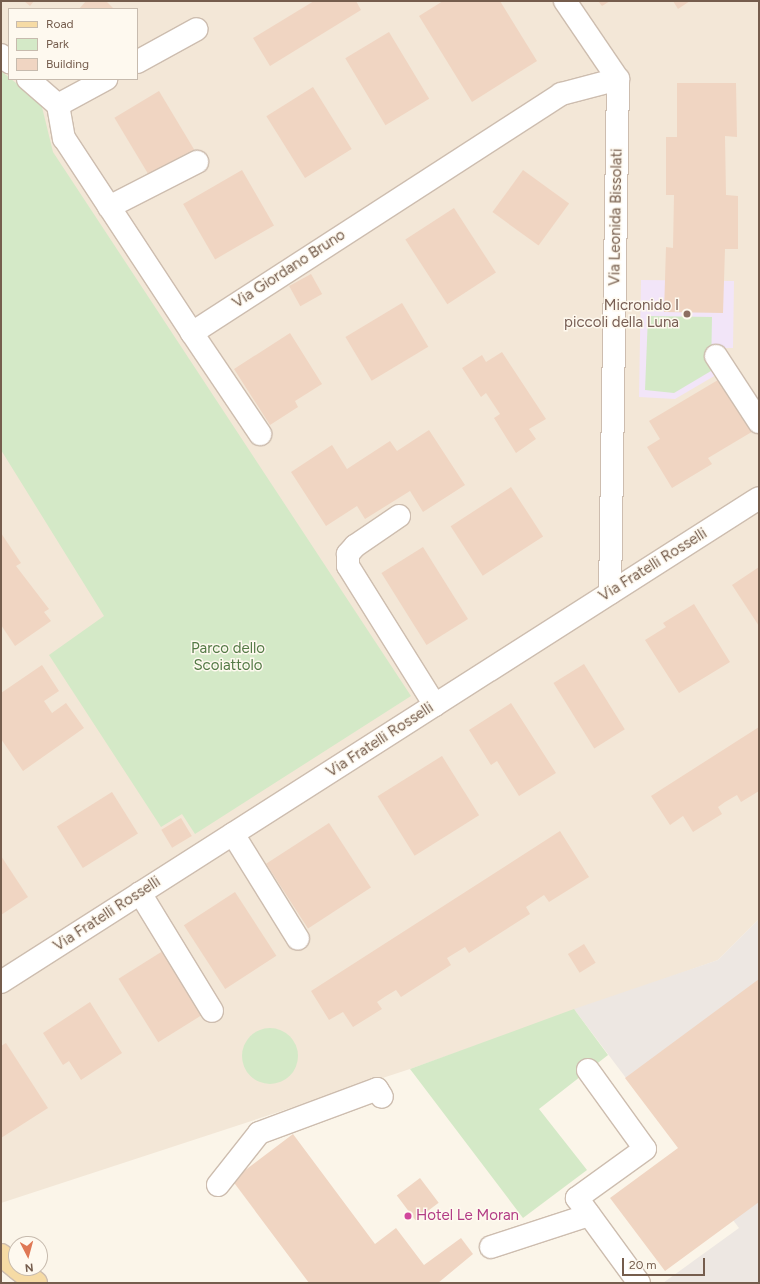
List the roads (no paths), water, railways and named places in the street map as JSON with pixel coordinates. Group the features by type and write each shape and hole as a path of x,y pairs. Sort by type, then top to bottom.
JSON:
{"main road":[{"path":"28,1276 36,1283"}],"street":[{"path":"565,1 618,78"},
{"path":"138,61 197,29"},
{"name":"Via Giordano Bruno","path":"192,333 561,94 618,78"},
{"name":"Via Leonida Bissolati","path":"610,593 618,78"},
{"path":"29,80 58,105 64,138 260,434"},
{"path":"58,105 104,80"},
{"path":"109,207 197,162"},
{"path":"716,356 759,422"},
{"name":"Via Fratelli Rosselli","path":"1,982 759,498"},
{"path":"399,516 355,546 348,554 348,566 435,705"},
{"path":"233,834 298,939"},
{"path":"146,889 218,1006"},
{"path":"588,1070 645,1149 577,1198 639,1283"},
{"path":"218,1185 259,1133 377,1089 382,1097"},
{"path":"491,1247 589,1215"}],"place":[{"name":"Micronido I piccoli della Luna","path":"687,314"},
{"name":"Hotel Le Moran","path":"408,1216"}],"park label":[{"name":"Parco dello Scoiattolo","path":"228,656"}]}
